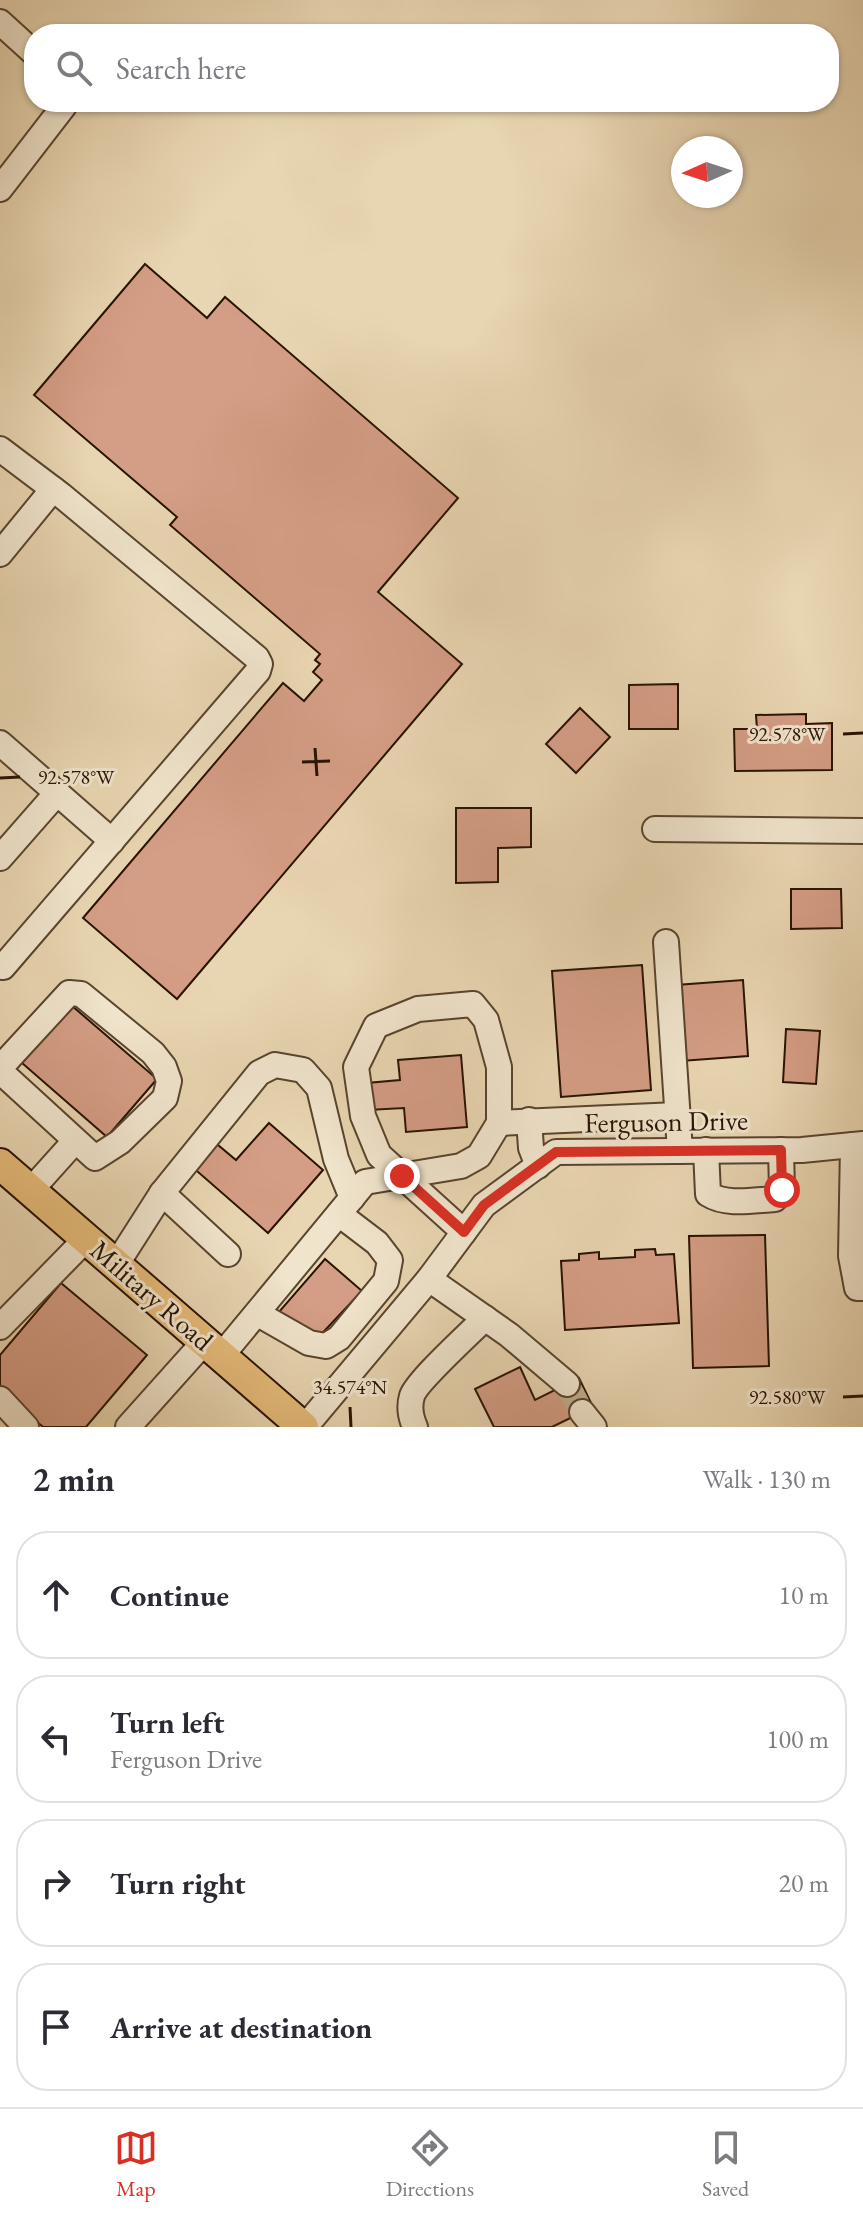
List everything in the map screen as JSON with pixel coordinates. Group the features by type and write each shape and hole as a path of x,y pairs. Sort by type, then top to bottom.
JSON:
{"main road":[{"name":"Military Road","path":"11,1178 304,1427"}],"street":[{"path":"0,22 24,44"},
{"path":"0,189 59,112"},
{"path":"0,449 53,489 257,658 260,664 258,671 3,967 0,964"},
{"path":"0,554 53,489"},
{"path":"0,743 112,841"},
{"path":"0,858 57,793"},
{"path":"655,829 863,831"},
{"path":"666,942 680,1151"},
{"path":"69,993 81,994 153,1053 164,1067 169,1081 165,1098 120,1142 95,1158 0,1069 69,993"},
{"path":"128,1427 214,1348 258,1314 365,1182 402,1176 461,1166 479,1156 499,1123 499,1067 486,1020 473,1004 418,1009 376,1026 356,1067 363,1116 379,1155 402,1176 464,1232"},
{"path":"116,1265 162,1193 259,1073 275,1065 303,1070 319,1088 346,1206 390,1260 386,1281 339,1338 326,1346 309,1343 258,1314"},
{"path":"499,1123 677,1115"},
{"path":"529,1120 531,1148 538,1166"},
{"path":"11,1178 75,1141"},
{"path":"858,1145 851,1256 857,1288 863,1288"},
{"name":"Ferguson Drive","path":"304,1427 429,1279 484,1205 556,1152 781,1150 858,1145"},
{"path":"706,1150 708,1194 716,1199 732,1201 775,1199 782,1190 781,1150"},
{"path":"162,1193 228,1254"},
{"path":"0,1327 86,1239"},
{"path":"429,1279 509,1335 567,1384"},
{"path":"415,1427 411,1418 412,1395 437,1365 485,1318"},
{"path":"0,1399 26,1427"}],"building":[{"path":"145,264 207,318 225,297 458,498 378,592 462,664 177,999 83,918 283,683 304,701 322,680 313,672 320,664 315,660 320,654 170,525 177,517 34,395"},
{"path":"678,684 678,729 629,729 629,685"},
{"path":"580,708 610,737 576,773 546,744"},
{"path":"806,714 806,724 832,723 832,770 735,771 734,729 757,729 756,715"},
{"path":"456,808 531,808 531,847 498,848 498,882 456,883"},
{"path":"791,889 841,889 842,928 791,929"},
{"path":"642,965 651,1090 561,1097 552,971"},
{"path":"743,980 748,1056 681,1061 676,985"},
{"path":"71,1005 157,1079 107,1137 22,1063"},
{"path":"786,1029 820,1031 816,1084 783,1082"},
{"path":"461,1055 467,1127 406,1132 404,1108 368,1110 367,1083 400,1080 398,1060"},
{"path":"269,1123 323,1170 268,1233 190,1165 212,1140 236,1160"},
{"path":"765,1235 769,1366 693,1368 689,1236"},
{"path":"655,1249 656,1255 674,1254 679,1323 565,1330 561,1261 579,1260 579,1254 599,1252 599,1259 635,1257 635,1250"},
{"path":"325,1259 362,1291 314,1342 278,1313"},
{"path":"61,1283 147,1355 86,1427 43,1427 0,1390 0,1355"},
{"path":"520,1367 535,1400 579,1378 593,1407 552,1427 494,1427 475,1389"}],"tunnel":[{"path":"567,1384 582,1412"}],"route":[{"path":"402,1176 464,1232 484,1205 556,1152 781,1150 782,1190"}]}
